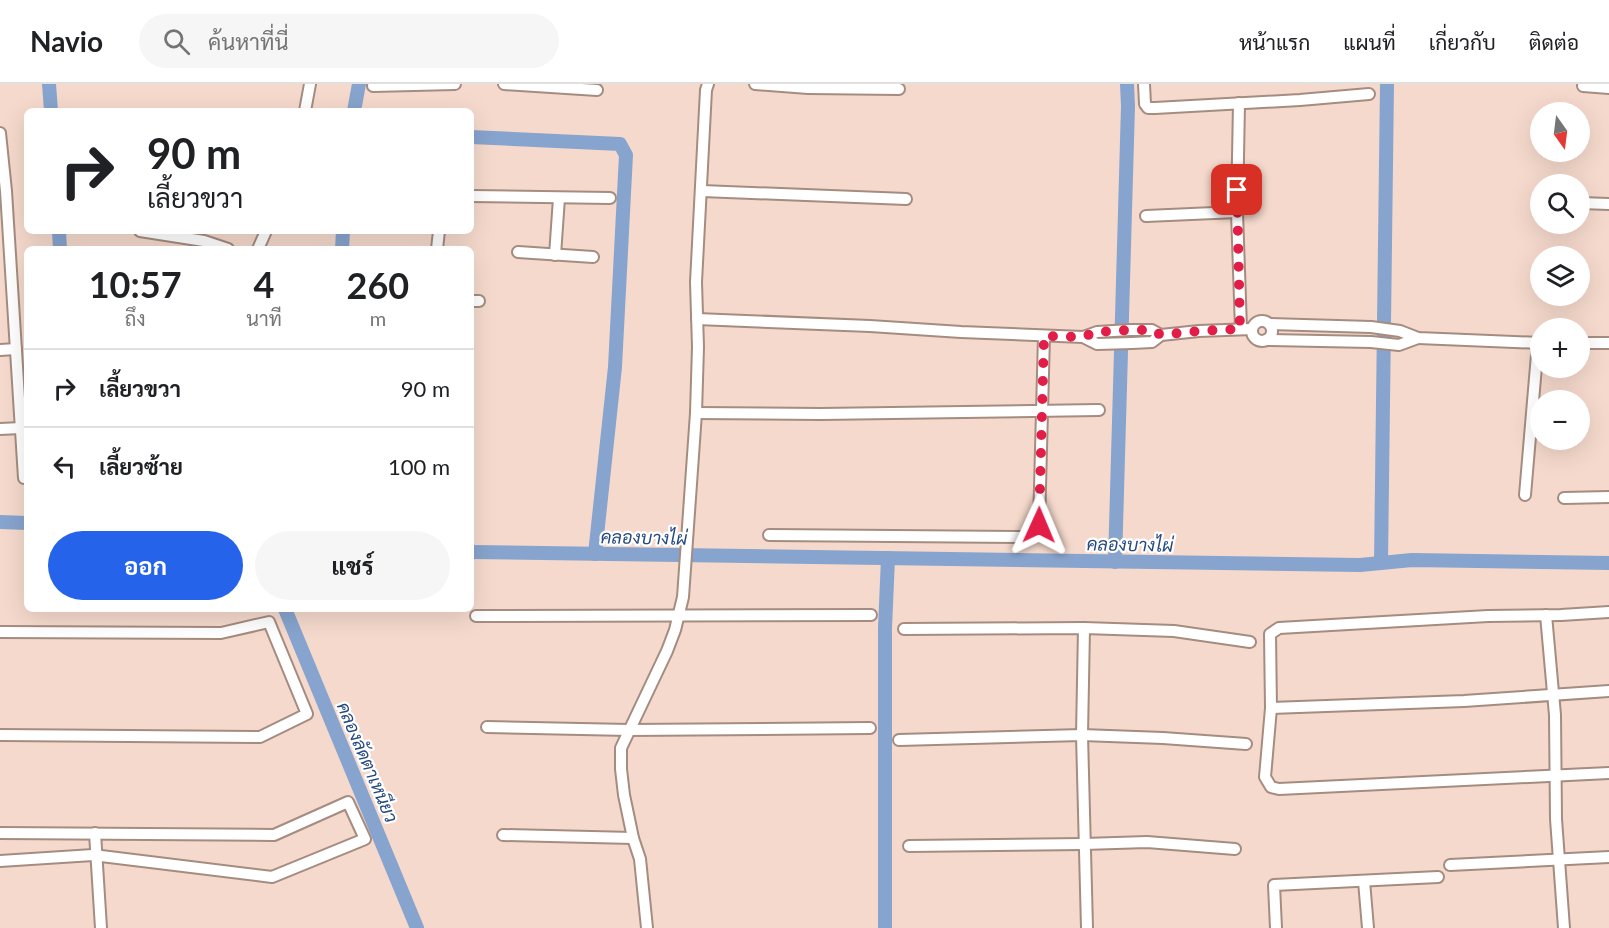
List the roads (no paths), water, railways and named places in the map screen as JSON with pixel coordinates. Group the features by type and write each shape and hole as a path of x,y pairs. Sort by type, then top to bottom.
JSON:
{"street":[{"path":"305,108 310,84"},
{"path":"373,86 455,84"},
{"path":"504,84 597,90"},
{"path":"647,928 640,860 624,795 620,758 621,748 667,651 683,597 696,413 696,282 708,84"},
{"path":"755,84 808,88 899,89"},
{"path":"1143,84 1145,104 1148,108 1369,94"},
{"path":"1583,86 1609,88"},
{"path":"1239,103 1237,212 1240,329"},
{"path":"0,133 6,271 16,349 24,477"},
{"path":"702,191 906,199"},
{"path":"474,196 610,198"},
{"path":"555,255 559,198"},
{"path":"1590,203 1609,204"},
{"path":"1146,216 1237,212"},
{"path":"159,234 204,241 219,246"},
{"path":"518,252 592,257"},
{"path":"697,319 1044,336 1083,337 1108,330 1152,330 1161,335"},
{"path":"1418,338 1399,345 1371,342 1262,341 1256,339 1252,330 1255,323 1264,321 1270,324 1371,327 1401,331 1418,338 1530,343"},
{"path":"1266,340 1272,333 1270,324"},
{"path":"1340,342 1341,325"},
{"path":"1083,337 1097,344 1132,343 1152,342 1161,335 1199,331 1252,330"},
{"path":"769,535 1027,537 1034,535 1039,525 1044,336"},
{"path":"1590,343 1609,343"},
{"path":"0,350 16,349"},
{"path":"1525,495 1536,378"},
{"path":"696,413 821,414 1099,410"},
{"path":"0,429 21,428"},
{"path":"1564,498 1609,497"},
{"path":"1609,612 1488,616 1279,628 1270,634 1270,708 1265,777 1271,787 1280,789 1609,773"},
{"path":"476,615 871,615"},
{"path":"1546,615 1553,695 1556,819 1564,928"},
{"path":"0,632 221,633 269,622 307,714 260,737 0,735"},
{"path":"1084,628 1082,735 1087,928"},
{"path":"904,629 1084,628 1174,631 1250,642"},
{"path":"1270,708 1433,702 1609,691"},
{"path":"487,727 630,730 870,728"},
{"path":"899,740 1082,735 1246,744"},
{"path":"0,833 274,835 348,802 366,839 272,877 96,855 0,861"},
{"path":"95,833 101,928"},
{"path":"503,835 633,838"},
{"path":"909,846 1147,842 1234,849"},
{"path":"1450,865 1609,857"},
{"path":"1276,928 1274,885 1438,877"},
{"path":"1364,881 1368,928"}],"waterway":[{"path":"49,84 51,108"},
{"path":"355,108 359,84"},
{"path":"1115,562 1127,84"},
{"path":"1381,563 1387,84"},
{"path":"474,137 620,144 626,155 615,367 595,554"},
{"path":"59,234 60,246"},
{"path":"342,246 343,234"},
{"name":"คลองบางไผ่","path":"0,522 24,523"},
{"name":"คลองบางไผ่","path":"474,552 1360,565 1412,560 1609,563"},
{"path":"885,928 885,628 888,558"},
{"name":"คลองลัดตาเหนียว","path":"286,612 417,928"}]}
